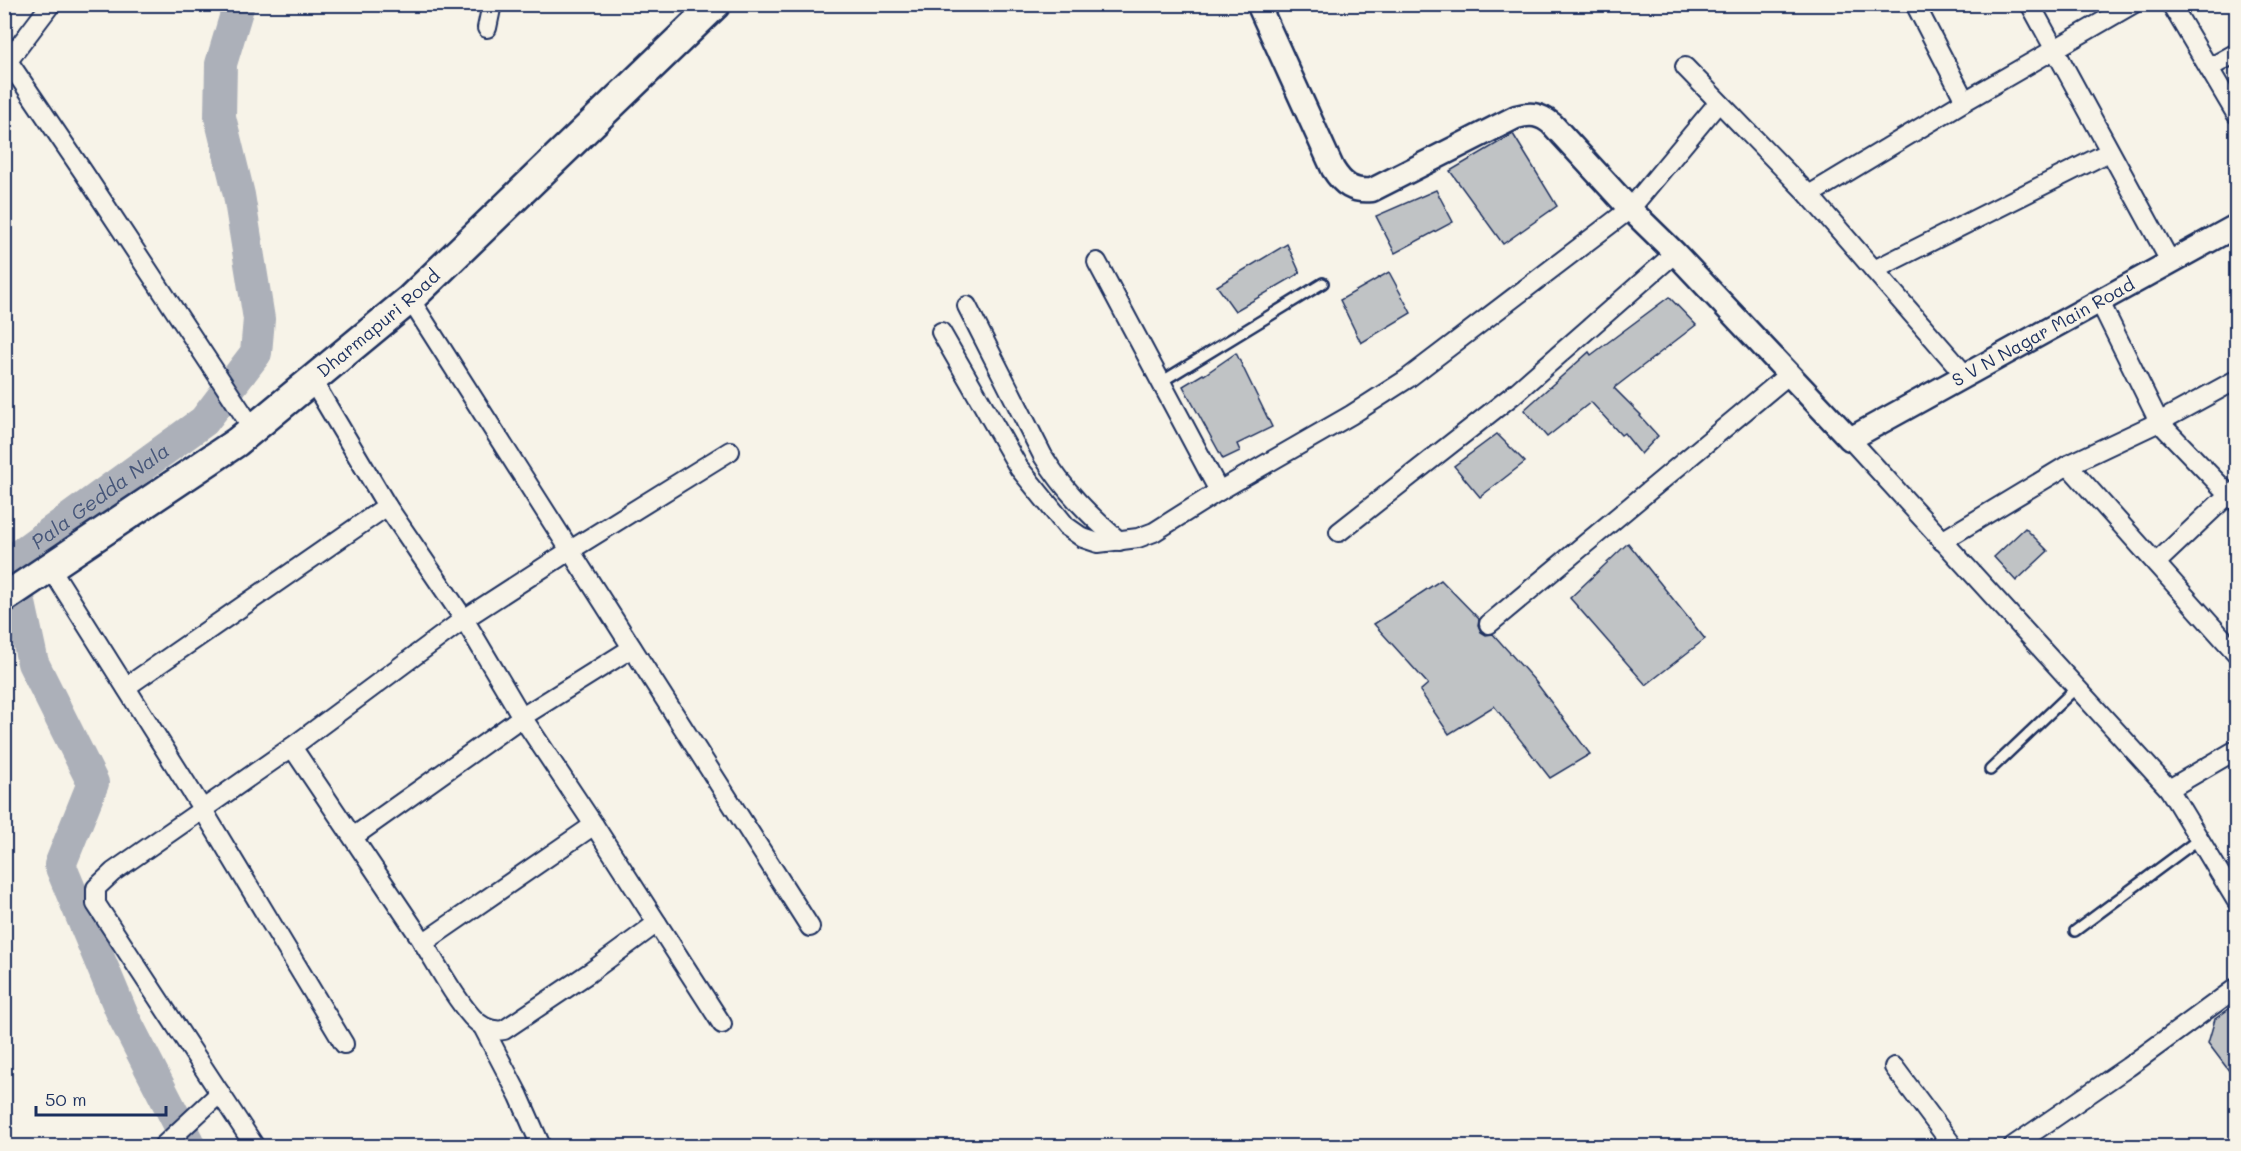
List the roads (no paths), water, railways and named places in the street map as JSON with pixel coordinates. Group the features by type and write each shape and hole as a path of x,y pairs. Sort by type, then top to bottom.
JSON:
{"main road":[{"name":"Dharmapuri Road","path":"4,598 237,442 410,299 716,4"}],"street":[{"path":"51,4 8,61 252,429"},
{"path":"487,28 492,4"},
{"path":"1258,4 1333,170 1348,187 1359,191 1372,190 1516,117 1528,114 1542,116 1552,124 1850,440 2169,789 2236,900"},
{"path":"1915,4 1965,100"},
{"path":"2030,4 2171,263"},
{"path":"1809,195 1965,100 2133,4"},
{"path":"2171,4 2236,114"},
{"path":"2209,68 2236,53"},
{"path":"1685,67 1809,195 1966,376"},
{"path":"941,332 1019,468 1066,526 1083,538 1098,543 1138,538 1154,532 1219,491 1351,415 1407,379 1630,209 1718,103"},
{"path":"1874,270 2109,152"},
{"name":"S V N Nagar Main Road","path":"1850,440 2236,226"},
{"path":"1339,532 1513,395 1675,253"},
{"path":"1097,262 1219,491"},
{"path":"410,299 810,927"},
{"path":"2100,302 2160,422 2234,496 2156,563"},
{"path":"967,306 1043,456 1056,477 1085,512 1119,541"},
{"path":"1489,624 1788,375"},
{"path":"312,380 387,506 464,619 522,717 722,1024"},
{"path":"1942,541 2068,465 2160,422 2236,380"},
{"path":"254,1145 96,904 94,896 96,888 113,872 292,747 464,619 569,550 730,451"},
{"path":"2068,465 2236,653"},
{"path":"126,687 387,506"},
{"path":"50,567 202,810 344,1044"},
{"path":"353,837 522,717 632,648"},
{"path":"292,747 463,1005 473,1019 483,1027 495,1031 504,1030 589,973 657,923"},
{"path":"2169,789 2236,750"},
{"path":"423,943 594,825"},
{"path":"2013,1146 2128,1067 2236,988"},
{"path":"483,1027 519,1096 541,1146"},
{"path":"1894,1067 1953,1146"},
{"path":"163,1146 220,1093"}],"lane":[{"path":"1161,382 1323,283"},
{"path":"1990,770 2076,688"},
{"path":"2075,931 2199,839"}],"waterway":[{"name":"Pala Gedda Nala","path":"186,1146 188,1142 123,1016 60,865 93,783 33,663 11,561 204,421 256,353 259,319 239,195 220,117 221,64 239,4"}]}
